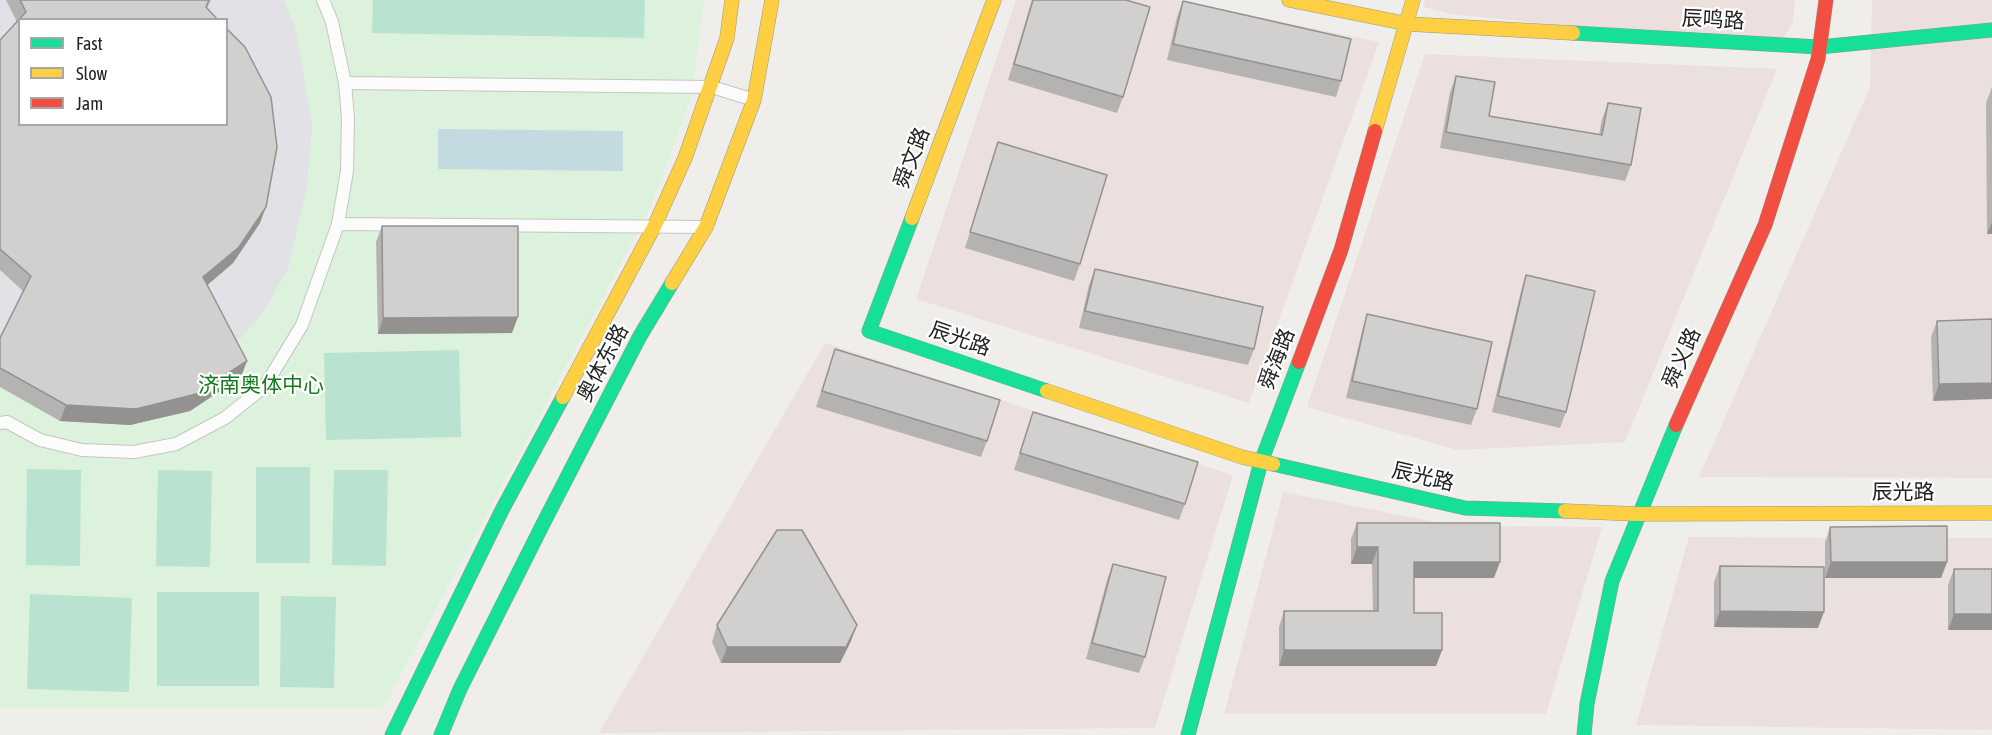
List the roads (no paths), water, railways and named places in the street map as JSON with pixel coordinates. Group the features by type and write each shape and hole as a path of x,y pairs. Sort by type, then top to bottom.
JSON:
{"street":[{"path":"2,421 40,440 82,450 134,452 176,444 225,418 266,386 302,325 338,224 347,171 348,117 345,83 332,22 323,0"},
{"path":"392,735 502,510 654,227 685,158 712,87 727,38 732,0"},
{"name":"奥体东路","path":"441,735 546,518 640,336 706,227 754,100 772,0"},
{"name":"舜文路","path":"869,331 994,0"},
{"name":"辰鸣路","path":"1289,0 1408,24 1820,47 1992,30"},
{"name":"舜海路","path":"1188,735 1261,462 1341,250 1408,24 1413,0"},
{"name":"舜义路","path":"1584,735 1587,704 1612,580 1638,514 1765,225 1820,47 1826,0"},
{"path":"345,83 712,87 754,100"},
{"path":"338,224 706,227"},
{"name":"辰光路","path":"869,331 1261,462 1465,508 1638,514 1992,513"}],"water":[{"path":"438,129 623,131 623,171 438,169"}],"park label":[{"name":"济南奥体中心","path":"261,385"}]}
